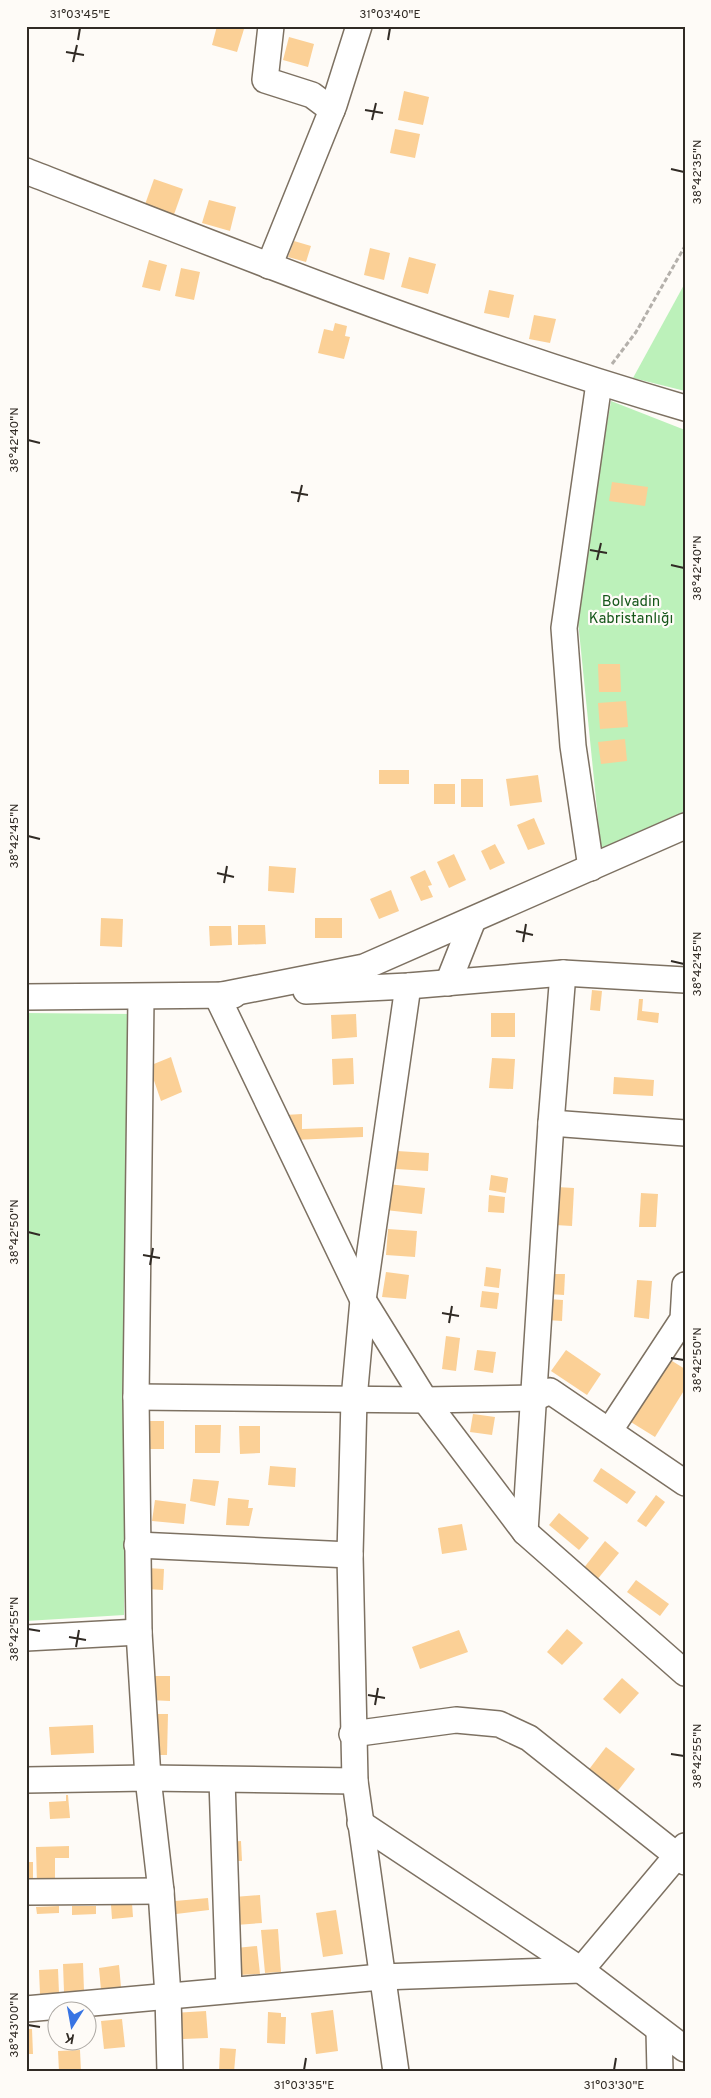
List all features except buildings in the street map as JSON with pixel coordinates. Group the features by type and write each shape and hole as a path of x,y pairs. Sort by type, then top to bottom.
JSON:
{"street":[{"path":"271,26 265,80 312,95 332,110"},
{"path":"269,266 332,110 359,26"},
{"path":"26,171 269,266 599,383 685,408"},
{"path":"591,868 573,746 564,628 599,383"},
{"path":"217,996 364,967 685,826"},
{"path":"448,983 472,920"},
{"path":"525,1532 551,1123 563,973"},
{"path":"26,998 217,996 408,986 563,973 685,980"},
{"path":"396,2072 381,1977 355,1781 352,1734 350,1555 354,1399 363,1300 408,986"},
{"path":"217,996 363,1300 425,1400 525,1532 685,1672"},
{"path":"141,998 136,1397 139,1632 148,1778 161,1891 168,1996 170,2072"},
{"path":"551,1123 685,1133"},
{"path":"610,1430 683,1320 685,1285"},
{"path":"136,1397 425,1400 535,1398 550,1391 610,1430 685,1483"},
{"path":"137,1546 350,1555"},
{"path":"26,1638 139,1632"},
{"path":"26,2009 381,1977 581,1970 682,1855 529,1738 499,1724 456,1720 352,1734"},
{"path":"26,1780 148,1778 355,1781"},
{"path":"222,1780 230,1990"},
{"path":"360,1823 581,1970 685,2049"},
{"path":"26,1892 161,1891"},
{"path":"659,2030 660,2072"}],"path":[{"path":"599,383 636,332 685,246"}],"green space":[{"path":"685,283 685,391 633,378"},
{"name":"Bolvadin Kabristanlığı","path":"611,401 685,430 685,811 601,849 576,601"},
{"path":"26,1013 132,1014 124,1615 26,1621"}]}
